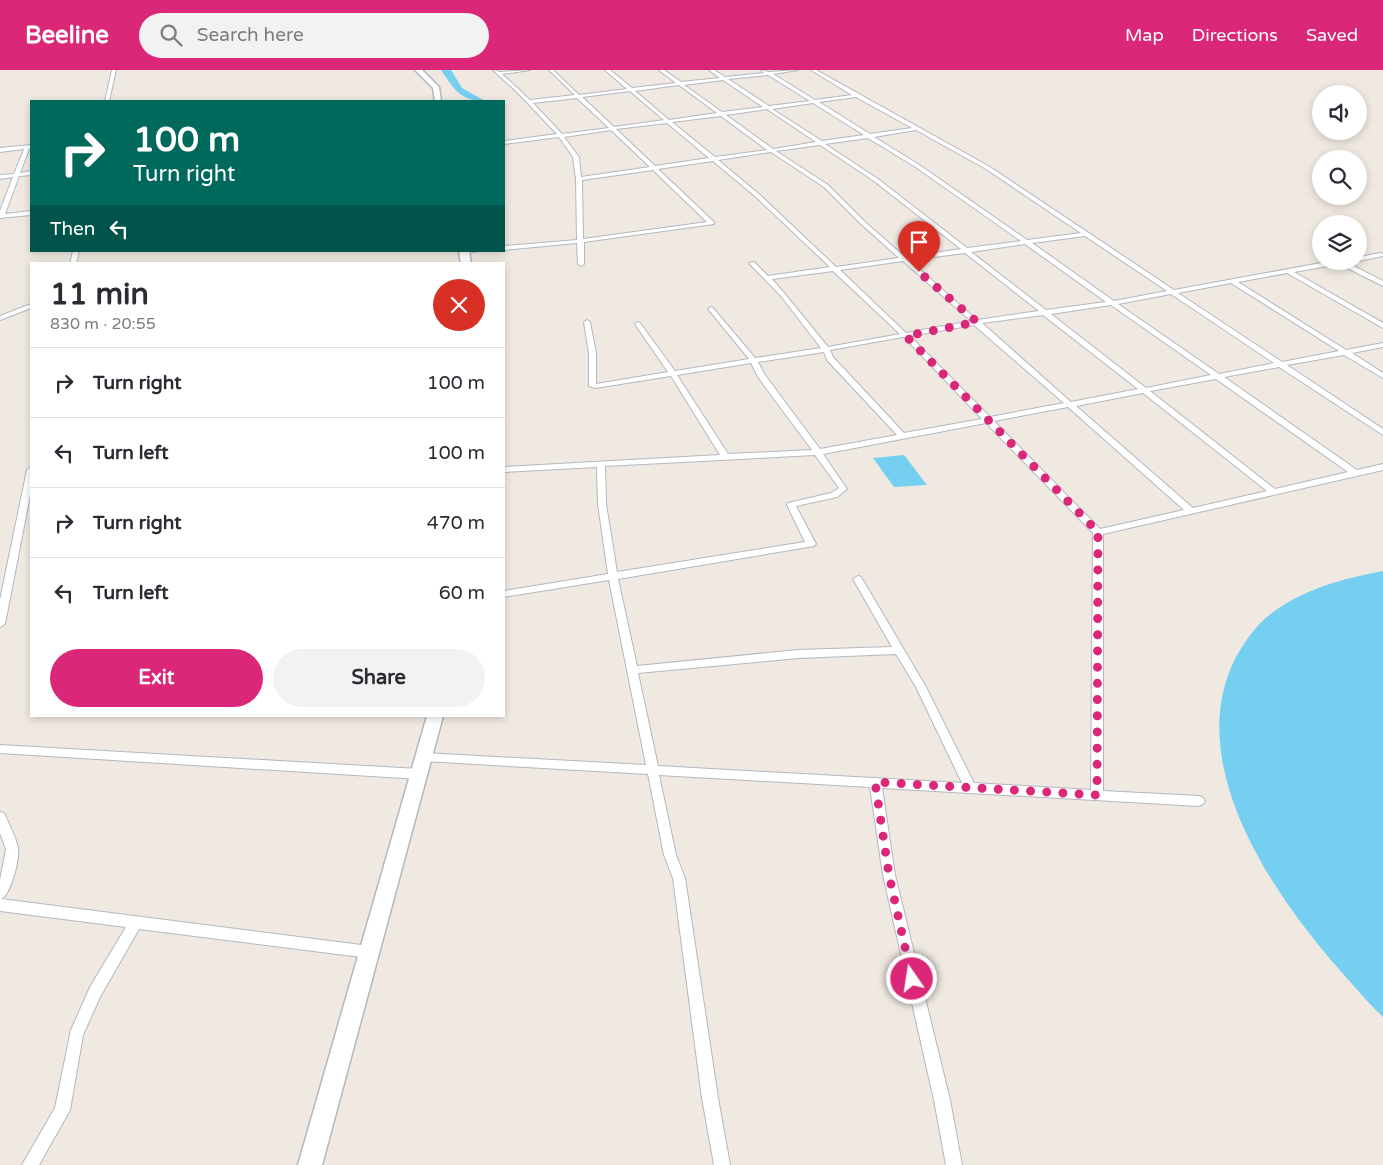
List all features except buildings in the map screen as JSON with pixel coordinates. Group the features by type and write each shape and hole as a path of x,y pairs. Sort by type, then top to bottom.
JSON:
{"main road":[{"path":"418,70 436,87 438,100"},
{"path":"310,1165 435,717"}],"street":[{"path":"107,100 114,70"},
{"path":"498,72 528,70"},
{"path":"505,248 580,241 712,223 551,70"},
{"path":"607,70 758,196 906,336 1098,532 1097,795"},
{"path":"661,70 720,115 826,186 863,223 1191,511"},
{"path":"711,70 876,180 1274,492"},
{"path":"763,70 916,165 1215,377 1355,473"},
{"path":"530,102 796,70"},
{"path":"813,70 988,168 1383,433"},
{"path":"498,72 530,102 561,136 576,157 579,179 581,264"},
{"path":"505,143 857,96"},
{"path":"579,179 916,129"},
{"path":"0,150 29,147 0,216 30,213"},
{"path":"0,177 30,173"},
{"path":"768,278 1085,234"},
{"path":"1367,258 1381,255"},
{"path":"752,263 768,278 826,349 830,358 902,436"},
{"path":"587,322 591,343 593,386 906,336 977,322 1111,303 1312,268"},
{"path":"1357,270 1383,284"},
{"path":"1289,272 1383,326"},
{"path":"1232,281 1383,376"},
{"path":"0,318 30,306"},
{"path":"505,594 811,544 790,506 793,503 834,495 843,489 819,452 761,375 754,361 711,309"},
{"path":"638,324 673,374 725,457"},
{"path":"505,469 819,452 1383,345"},
{"path":"601,463 602,504 613,576 670,855 679,878 710,1098 722,1165"},
{"path":"1098,532 1383,467"},
{"path":"0,624 30,475"},
{"path":"858,579 921,687 970,788"},
{"path":"632,670 798,654 900,650"},
{"path":"0,749 421,765 653,770 1199,801"},
{"path":"875,782 889,875 942,1100 954,1165"},
{"path":"0,816 12,849 5,887 0,894"},
{"path":"0,905 369,952"},
{"path":"30,1165 62,1110 76,1035 95,992 136,922"}],"water":[{"path":"904,455 927,485 894,487 873,458"},
{"path":"1383,571 1383,1017 1318,944 1291,909 1266,870 1244,829 1228,787 1220,744 1221,702 1234,661 1258,626 1281,607 1309,592 1323,586"}],"waterway":[{"path":"446,70 459,90 478,100"}],"route":[{"path":"912,979 889,875 875,782 1097,795 1098,532 906,336 977,322 919,272"}]}
